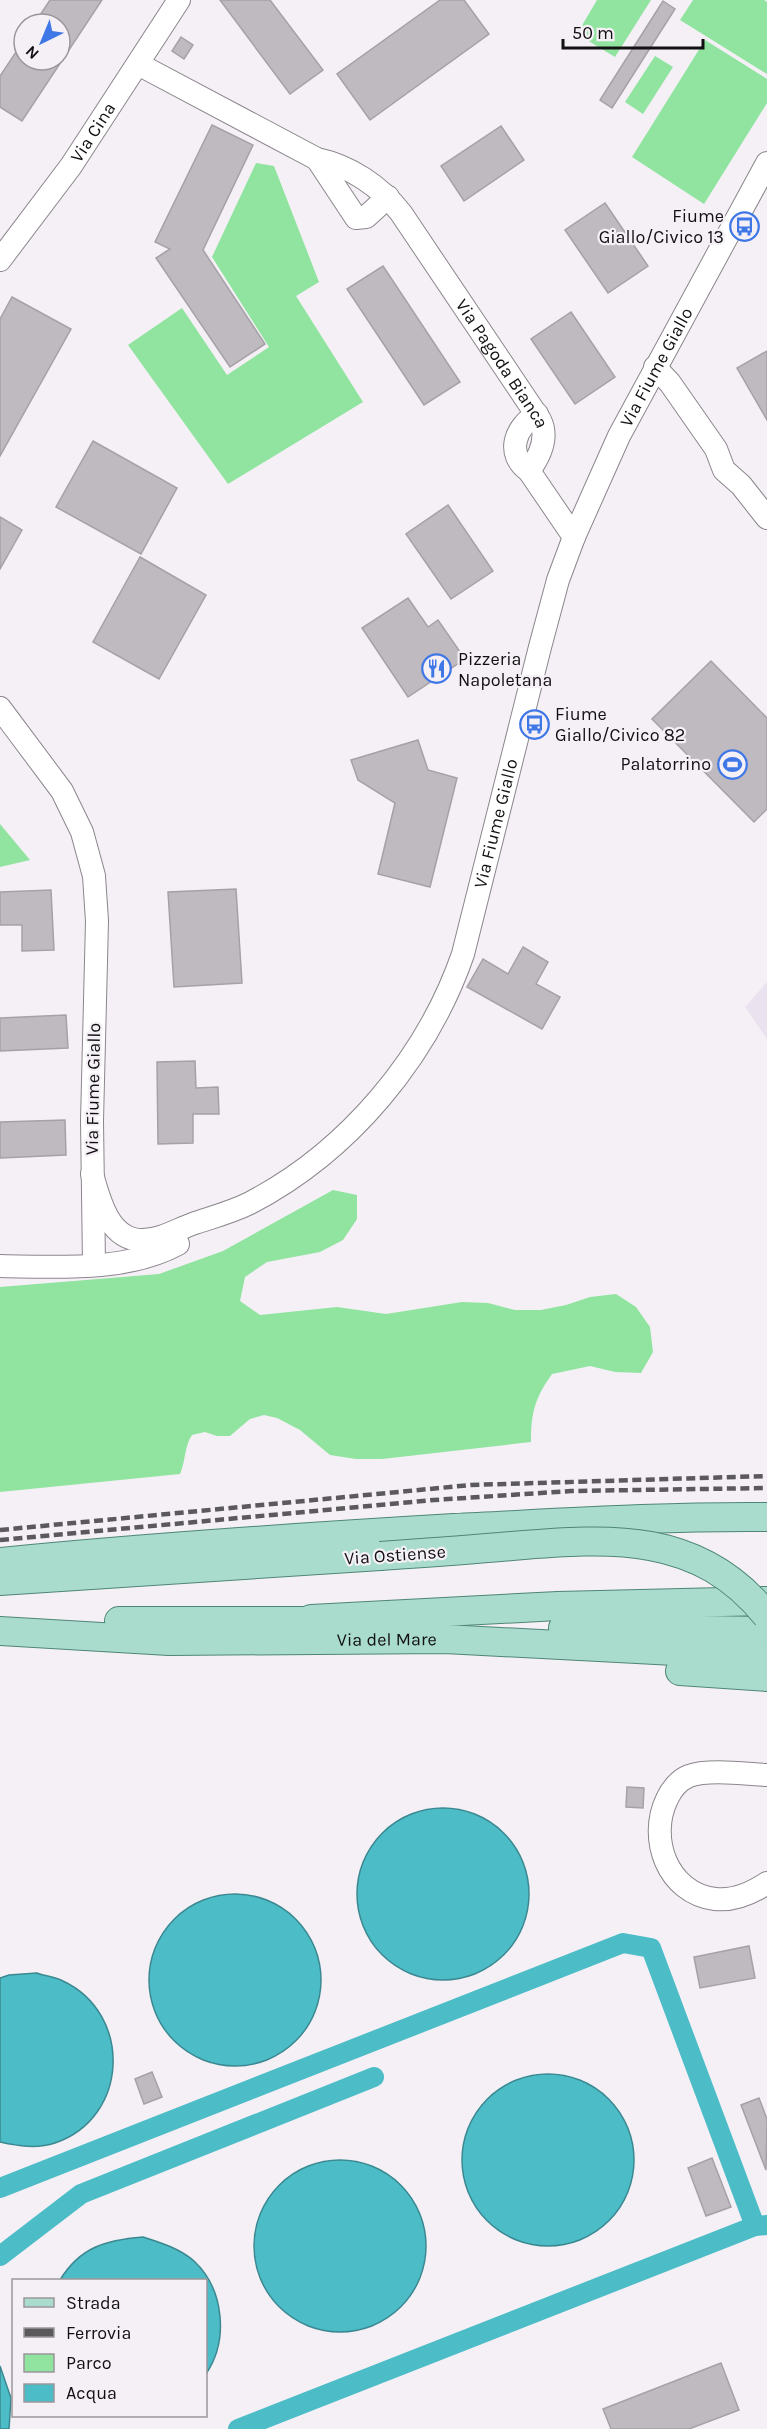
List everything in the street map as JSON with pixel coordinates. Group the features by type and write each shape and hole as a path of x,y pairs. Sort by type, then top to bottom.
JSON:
{"main road":[{"name":"Via Ostiense","path":"0,1562 257,1539 702,1516 767,1517"},
{"name":"Via Ostiense","path":"0,1581 582,1541 648,1544 682,1553 716,1569 739,1586 767,1616"},
{"path":"285,1620 558,1606 767,1601"},
{"name":"Via del Mare","path":"3,1630 112,1621 285,1620 767,1631"},
{"name":"Via del Mare","path":"3,1630 169,1641 401,1639 488,1641 675,1653 767,1656"},
{"path":"322,1640 563,1663 767,1677"}],"street":[{"name":"Via Cina","path":"0,260 71,165 179,0"},
{"name":"Via Pagoda Bianca","path":"138,64 317,159 344,166 388,197 537,414 545,437 542,448 529,471 574,537"},
{"name":"Via Pagoda Bianca","path":"317,159 356,218 366,217 388,197"},
{"name":"Via Fiume Giallo","path":"0,1266 94,1264 136,1259 160,1252 183,1241 221,1216 275,1189 314,1161 380,1099 399,1074 439,1012 463,954 558,580 574,537 619,436 655,367 760,187 767,163"},
{"path":"655,367 670,383 716,450 724,470 741,485 767,518"},
{"name":"Via Fiume Giallo","path":"0,708 47,768 66,798 87,847 94,876 97,921 92,1174 94,1264"},
{"name":"Via Fiume Giallo","path":"92,1174 105,1214 120,1231 132,1239 158,1238 221,1216"},
{"path":"767,1775 710,1774 684,1778 669,1795 658,1831 661,1851 671,1871 695,1892 714,1899 734,1897 752,1892 767,1883"}],"shaded area":[{"path":"767,982 767,1039 745,1007"}],"green space":[{"path":"597,0 651,0 615,57 577,34"},
{"path":"693,0 764,0 767,2 767,74 680,20"},
{"path":"705,40 767,79 767,103 704,204 632,157"},
{"path":"655,56 673,67 643,114 625,102"},
{"path":"256,163 274,166 319,282 296,296 363,402 228,484 128,345 182,308 227,375 269,347 212,257"},
{"path":"0,824 30,860 0,867"},
{"path":"333,1190 357,1195 357,1219 343,1240 320,1252 267,1262 245,1277 240,1301 260,1315 337,1307 386,1314 462,1302 488,1303 515,1310 541,1310 590,1297 616,1294 636,1307 650,1327 653,1352 641,1373 615,1372 590,1366 552,1374 535,1406 531,1442 382,1459 356,1459 330,1455 300,1430 277,1418 264,1415 250,1419 230,1436 217,1436 205,1432 192,1435 180,1474 0,1492 0,1287 159,1274 223,1251"}],"water":[{"path":"443,1808 460,1809 476,1814 491,1822 504,1833 515,1846 523,1861 528,1877 528,1911 523,1927 515,1942 504,1955 491,1966 476,1974 460,1979 443,1980 426,1979 410,1974 395,1966 382,1955 371,1942 363,1927 358,1911 357,1894 358,1877 363,1861 371,1846 382,1833 395,1822 410,1814 426,1809"},
{"path":"235,1894 252,1895 268,1900 283,1908 296,1919 307,1932 315,1947 320,1963 320,1997 315,2013 307,2028 296,2041 283,2052 268,2060 252,2065 235,2066 218,2065 202,2060 187,2052 174,2041 163,2028 155,2013 150,1997 149,1980 150,1963 155,1947 163,1932 174,1919 187,1908 202,1900 218,1895"},
{"path":"37,1973 57,1978 86,1996 102,2017 111,2040 113,2065 109,2089 97,2112 79,2130 55,2143 41,2146 14,2145 0,2142 0,1978"},
{"path":"548,2074 565,2075 581,2080 596,2088 609,2099 620,2112 628,2127 633,2143 633,2177 628,2193 620,2208 609,2221 596,2232 581,2240 565,2245 548,2246 531,2245 515,2240 500,2232 487,2221 476,2208 468,2193 463,2177 462,2160 463,2143 468,2127 476,2112 487,2099 500,2088 515,2080 531,2075"},
{"path":"340,2160 357,2161 373,2166 388,2174 401,2185 412,2198 420,2213 425,2229 425,2263 420,2279 412,2294 401,2307 388,2318 373,2326 357,2331 340,2332 323,2331 307,2326 292,2318 279,2307 268,2294 260,2279 255,2263 254,2246 255,2229 260,2213 268,2198 279,2185 292,2174 307,2166 323,2161"},
{"path":"143,2237 170,2246 188,2256 204,2272 212,2286 220,2315 218,2346 207,2372 207,2279 61,2279 76,2260 85,2253 117,2240"},
{"path":"0,2366 11,2398 9,2429 0,2429"}],"building":[{"path":"50,0 102,0 72,45 72,12 42,12"},
{"path":"220,0 270,0 323,70 290,94"},
{"path":"440,0 464,0 489,34 370,120 337,74"},
{"path":"663,1 675,9 612,108 600,100"},
{"path":"181,37 193,45 184,59 172,51"},
{"path":"12,58 12,72 54,72 22,121 0,107 0,76"},
{"path":"212,125 253,145 203,250 265,344 230,367 156,258 170,249 155,242"},
{"path":"501,126 524,160 464,201 441,166"},
{"path":"605,203 648,266 608,293 565,230"},
{"path":"383,266 460,382 424,405 347,289"},
{"path":"12,297 71,329 0,456 0,319"},
{"path":"571,312 615,377 575,404 531,339"},
{"path":"767,351 767,420 737,368"},
{"path":"93,441 177,488 141,554 56,507"},
{"path":"448,505 493,571 451,599 406,534"},
{"path":"0,517 22,530 0,569"},
{"path":"140,557 206,595 159,679 93,642"},
{"path":"408,598 428,627 438,620 465,659 408,697 362,628"},
{"name":"Palatorrino","path":"711,661 767,718 767,809 754,822 652,719"},
{"path":"418,740 428,770 457,778 430,887 378,874 395,803 358,780 351,760"},
{"path":"236,889 242,983 174,987 168,892"},
{"path":"51,890 54,950 22,951 22,925 0,925 0,892"},
{"path":"523,947 548,962 536,984 560,997 542,1029 467,987 483,959 508,974"},
{"path":"66,1015 68,1048 0,1051 0,1018"},
{"path":"195,1061 196,1088 218,1087 219,1114 193,1114 193,1143 158,1144 157,1062"},
{"path":"65,1120 66,1155 0,1158 0,1122"},
{"path":"627,1787 644,1788 643,1808 626,1807"},
{"path":"749,1946 755,1978 700,1988 694,1957"},
{"path":"152,2072 162,2097 144,2104 135,2079"},
{"path":"759,2098 767,2119 766,2170 741,2105"},
{"path":"712,2158 731,2207 706,2216 688,2168"},
{"path":"721,2363 739,2410 689,2429 611,2429 603,2409"}],"waterway":[{"path":"0,2188 623,1943 651,1948 755,2226 767,2225"},
{"path":"0,2256 81,2194 374,2077"},
{"path":"238,2429 755,2226"}],"railway":[{"path":"0,1530 471,1485 767,1476"},
{"path":"0,1540 434,1500 571,1491 767,1488"}],"place":[{"name":"Fiume Giallo/Civico 13","path":"745,226"},
{"name":"Pizzeria Napoletana","path":"437,669"},
{"name":"Fiume Giallo/Civico 82","path":"534,724"},
{"name":"Palatorrino","path":"732,764"}]}
